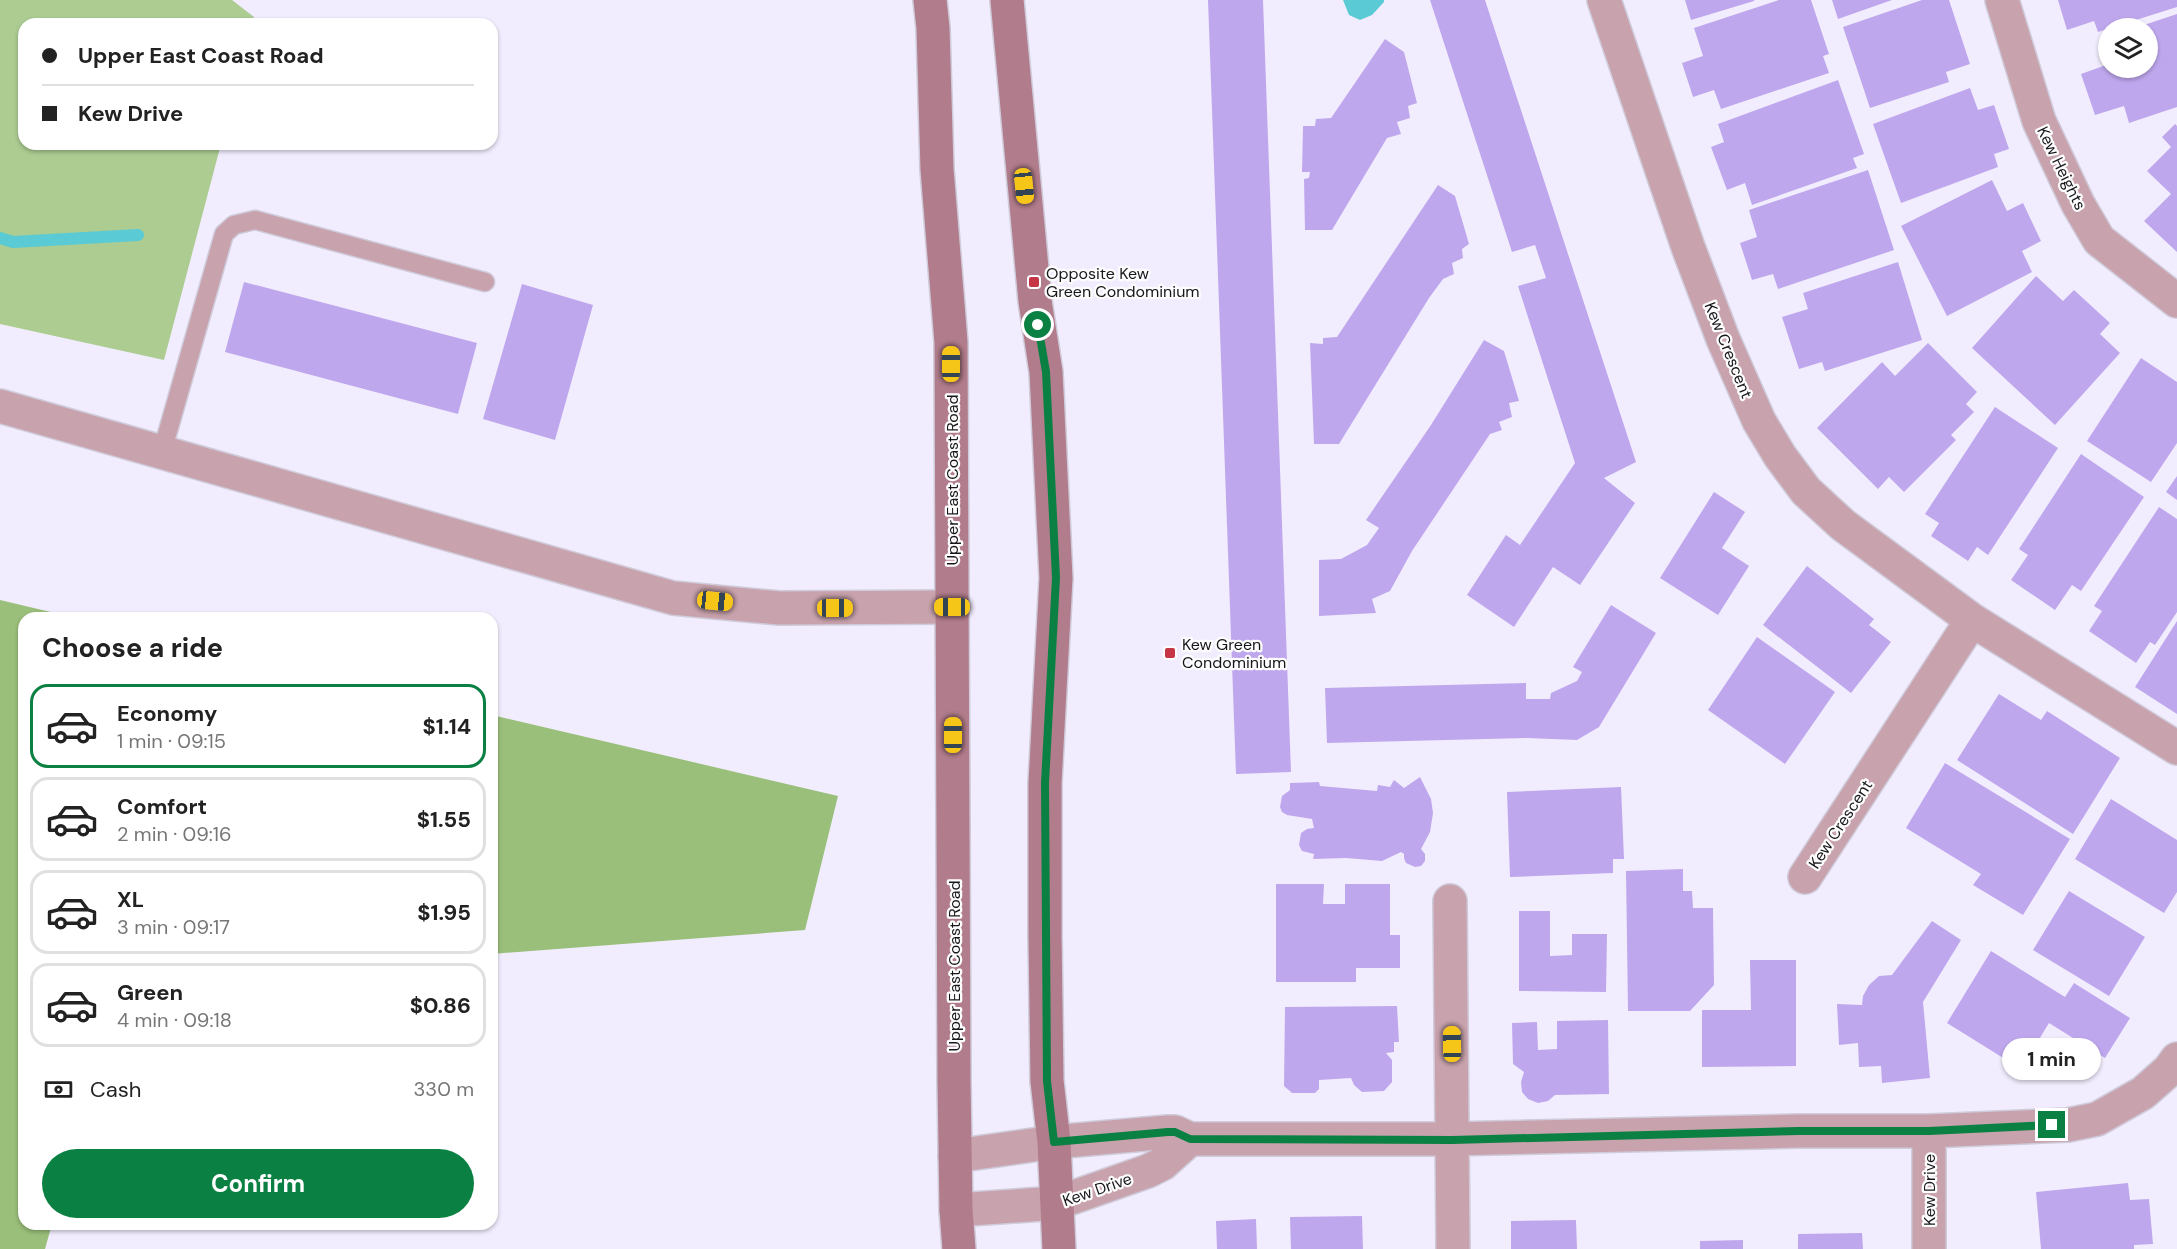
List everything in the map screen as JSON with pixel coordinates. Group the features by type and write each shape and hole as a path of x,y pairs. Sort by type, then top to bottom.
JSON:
{"main road":[{"name":"Upper East Coast Road","path":"930,0 933,28 937,169 951,342 955,1156 959,1249"},
{"path":"1006,0 1035,302 1046,372 1056,578 1045,818 1047,1081 1054,1142 1059,1249"}],"street":[{"name":"Kew Crescent","path":"1604,0 1688,247 1723,339 1759,421 1780,456 1806,491 1844,525 1972,620 2177,748"},
{"name":"Kew Heights","path":"2002,0 2039,121 2078,204 2099,240 2177,301"},
{"path":"0,406 673,598 779,608 952,607"},
{"name":"Kew Crescent","path":"1805,877 1972,620"},
{"path":"1450,901 1453,1249"},
{"name":"Kew Drive","path":"955,1156 1054,1142 1168,1132 1175,1132 1190,1139 1452,1140 1798,1131 1929,1131 2068,1125 2097,1119 2143,1093 2174,1070"},
{"name":"Kew Drive","path":"1929,1131 1929,1249"},
{"name":"Kew Drive","path":"956,1210 1057,1203 1148,1171 1162,1164 1190,1139"}],"lane":[{"path":"162,452 224,234 234,225 255,220 485,282"}],"green space":[{"path":"0,0 232,0 254,18 18,18 18,150 219,150 164,360 0,324"},
{"path":"0,600 51,612 18,612 18,1230 50,1230 45,1249 0,1249"},
{"path":"498,716 838,796 805,930 498,954"}],"water":[{"path":"1343,0 1384,0 1384,2 1372,15 1360,20 1349,15"}],"building":[{"path":"1208,0 1263,0 1291,772 1236,774"},
{"path":"1430,0 1485,0 1636,462 1604,478 1635,503 1580,585 1553,567 1514,627 1467,595 1506,535 1520,545 1575,463 1518,286 1546,278 1535,245 1512,252"},
{"path":"1685,0 1754,0 1754,1 1691,20"},
{"path":"1779,0 1811,0 1829,54 1823,56 1829,73 1721,109 1714,90 1693,97 1682,63 1703,56 1694,28"},
{"path":"1832,0 1892,0 1838,19"},
{"path":"1922,0 1949,0 1970,64 1946,72 1949,82 1870,108 1843,27"},
{"path":"2058,0 2177,0 2177,7 2142,18 2098,18 2098,32 2094,21 2067,30"},
{"path":"2177,14 2177,107 2129,123 2124,106 2095,115 2081,74 2098,68 2098,78 2158,78 2158,20"},
{"path":"1385,39 1404,52 1417,103 1408,106 1410,118 1397,122 1401,134 1387,138 1332,230 1305,230 1304,179 1309,178 1310,172 1302,172 1303,126 1315,126 1316,119 1331,118"},
{"path":"1838,80 1864,154 1853,158 1857,168 1752,205 1745,183 1727,190 1711,147 1724,142 1718,124"},
{"path":"1970,88 1978,110 1994,105 2009,149 1994,154 1998,167 1901,203 1873,124"},
{"path":"2175,124 2177,126 2177,252 2144,221 2171,194 2147,171 2171,147 2162,137"},
{"path":"1868,170 1894,250 1778,289 1773,274 1752,280 1740,243 1757,237 1749,210"},
{"path":"1992,180 2007,211 2023,203 2041,241 2022,251 2032,272 1947,316 1901,226"},
{"path":"1438,185 1455,196 1469,244 1462,249 1463,258 1452,263 1454,274 1443,279 1429,298 1339,444 1314,444 1310,343 1323,344 1323,338 1337,337"},
{"path":"1898,262 1922,340 1825,371 1822,362 1799,369 1782,317 1808,309 1803,293"},
{"path":"2036,276 2063,301 2074,290 2110,323 2100,334 2120,353 2055,425 1972,348"},
{"path":"244,282 477,343 458,414 225,352"},
{"path":"522,284 593,305 555,440 483,419"},
{"path":"1484,340 1504,351 1519,401 1509,403 1512,417 1499,422 1502,430 1490,434 1412,551 1390,591 1372,599 1376,613 1319,616 1319,560 1341,559 1367,545 1379,528 1366,520 1431,425"},
{"path":"1928,343 1977,392 1966,404 1974,412 1951,435 1956,440 1904,492 1889,477 1878,489 1817,428 1882,362 1895,376"},
{"path":"2141,358 2177,382 2177,443 2151,482 2087,441"},
{"path":"1995,407 2058,448 1988,555 1977,547 1968,561 1931,536 1939,523 1925,514"},
{"path":"2081,454 2144,497 2081,591 2072,585 2055,610 2011,580 2028,555 2019,549"},
{"path":"2177,476 2177,500 2166,492"},
{"path":"1714,492 1745,512 1722,548 1749,566 1718,615 1660,578"},
{"path":"2159,507 2177,519 2177,612 2155,645 2150,642 2136,663 2089,631 2102,611 2094,606"},
{"path":"1807,566 1874,619 1869,625 1891,642 1851,693 1763,625"},
{"path":"1611,605 1656,633 1599,727 1577,740 1527,738 1327,743 1325,688 1526,683 1526,699 1550,699 1551,693 1577,681 1582,672 1573,667"},
{"path":"2177,621 2177,714 2135,687"},
{"path":"1757,637 1835,692 1785,764 1708,710"},
{"path":"1999,694 2041,720 2047,711 2120,758 2073,834 1957,760"},
{"path":"1945,763 2070,839 2023,915 1973,885 1981,874 1906,828"},
{"path":"1420,777 1431,799 1433,813 1430,832 1421,849 1425,854 1425,861 1421,866 1415,867 1406,863 1404,854 1401,852 1382,861 1346,858 1313,859 1314,854 1302,851 1299,845 1301,833 1314,828 1312,819 1287,815 1280,807 1282,796 1290,790 1290,783 1319,782 1320,786 1377,791 1378,785 1390,787 1394,780 1404,788"},
{"path":"1621,787 1624,859 1613,859 1613,873 1510,877 1507,792"},
{"path":"2111,799 2177,840 2177,892 2164,913 2075,859"},
{"path":"1683,869 1683,891 1692,891 1693,908 1713,908 1714,985 1690,1011 1628,1011 1626,871"},
{"path":"1276,884 1324,884 1323,904 1345,904 1345,884 1390,884 1390,935 1400,935 1400,968 1356,968 1356,982 1276,982"},
{"path":"2069,891 2145,937 2109,996 2033,950"},
{"path":"1519,911 1550,911 1550,956 1572,955 1572,934 1607,934 1606,992 1519,991"},
{"path":"1932,921 1961,940 1923,1002 1930,1078 1882,1083 1881,1066 1859,1067 1858,1043 1839,1045 1837,1004 1862,1005 1863,996 1869,985 1879,976 1892,975"},
{"path":"1991,951 2065,997 2074,983 2130,1018 2105,1058 2049,1023 2021,1069 1947,1023"},
{"path":"1750,960 1796,960 1796,1066 1702,1067 1702,1010 1751,1010"},
{"path":"1397,1006 1399,1042 1394,1042 1394,1052 1386,1053 1392,1060 1392,1082 1384,1091 1362,1092 1354,1085 1351,1078 1319,1080 1319,1089 1315,1093 1292,1093 1284,1086 1285,1007"},
{"path":"1608,1020 1609,1094 1555,1095 1548,1101 1538,1103 1528,1099 1522,1092 1521,1082 1524,1072 1513,1064 1512,1023 1537,1022 1538,1050 1557,1049 1557,1021"},
{"path":"2128,1183 2130,1200 2149,1199 2153,1244 2134,1245 2134,1249 2041,1249 2036,1192"},
{"path":"1362,1216 1363,1249 1291,1249 1290,1217"},
{"path":"1256,1219 1257,1249 1217,1249 1216,1221"},
{"path":"1576,1220 1577,1249 1511,1249 1511,1221"},
{"path":"1862,1233 1863,1249 1798,1249 1798,1234"},
{"path":"1743,1240 1743,1249 1700,1249 1700,1241"}],"waterway":[{"path":"0,238 13,242 138,235"}],"place":[{"name":"Opposite Kew Green Condominium","path":"1034,282"},
{"name":"Kew Green Condominium","path":"1170,653"}],"route":[{"path":"1038,325 1046,372 1056,578 1045,783 1047,1081 1054,1142 1168,1132 1175,1132 1190,1139 1452,1140 1798,1131 1929,1131 2052,1125"}]}
